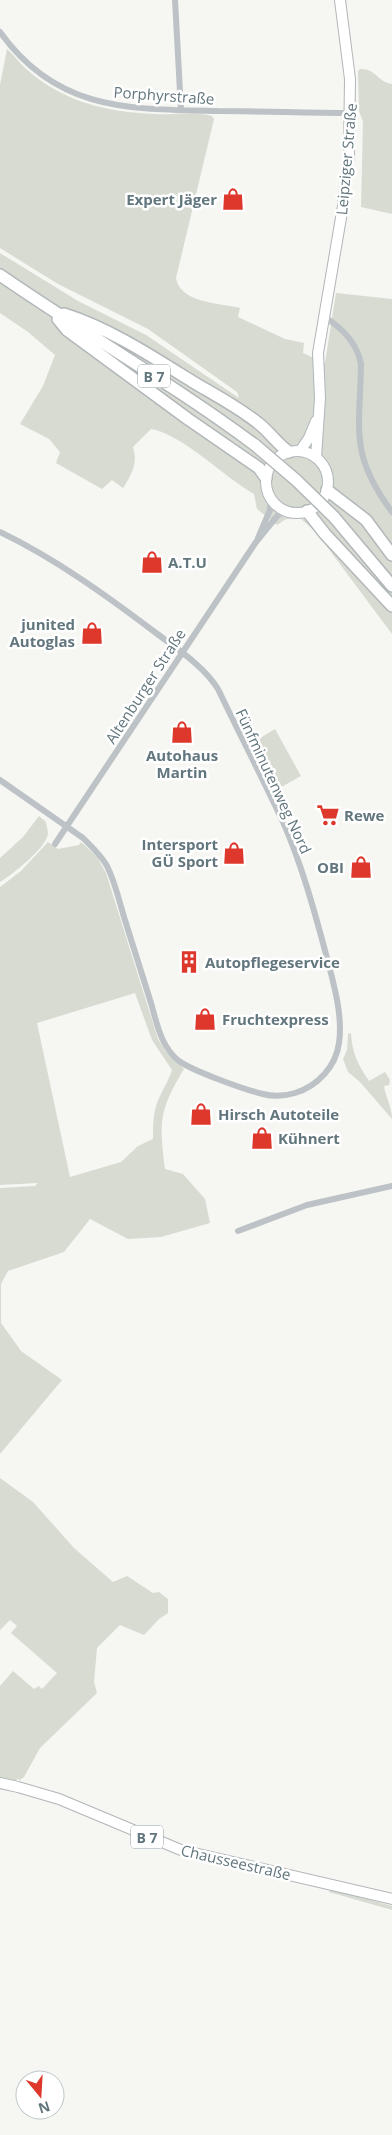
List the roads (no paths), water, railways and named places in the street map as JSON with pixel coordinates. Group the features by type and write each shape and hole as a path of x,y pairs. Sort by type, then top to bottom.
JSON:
{"highway":[{"name":"B 7","path":"0,276 50,310 198,403 255,445 296,480 334,517 392,586"},
{"path":"50,310 80,319 150,355 258,422 282,448 294,451"},
{"path":"50,310 67,330 188,419 259,468 266,478"},
{"path":"327,490 366,520 392,555"},
{"path":"307,511 325,534 392,606"}],"main road":[{"name":"Leipziger Straße","path":"316,458 319,412 318,353 345,198 351,113 350,79 340,0"},
{"name":"Leipziger Straße","path":"294,451 309,438 319,412"},
{"path":"294,451 316,458 325,469 328,483 327,490 321,501 307,511 297,513 286,511 278,506 271,498 267,488 266,478 271,464 276,459 294,451"},
{"name":"Chausseestraße","path":"0,1784 18,1787 59,1799 181,1850 392,1899"}],"street":[{"path":"175,0 181,110"},
{"name":"Porphyrstraße","path":"0,32 32,67 72,93 109,104 137,108 181,110 351,113"},
{"path":"323,316 337,324 355,347 359,356 361,364 359,444 375,486 392,512"},
{"name":"Altenburger Straße","path":"256,542 270,510 271,498"},
{"name":"Altenburger Straße","path":"55,844 256,542 278,515 286,511"},
{"name":"Fünfminutenweg Nord","path":"0,532 100,591 182,652 213,681 218,689 284,823 300,867 331,975 340,1027 339,1043 335,1058 321,1078 294,1094 278,1096 264,1094 191,1067 180,1061 170,1052 158,1029 107,867 93,847 68,826 0,780"},
{"path":"238,1231 307,1205 392,1186"}],"place":[{"name":"Expert Jäger","path":"233,199"},
{"name":"A.T.U","path":"152,562"},
{"name":"junited Autoglas","path":"92,633"},
{"name":"Autohaus Martin","path":"182,732"},
{"name":"Rewe","path":"328,815"},
{"name":"Intersport GÜ Sport","path":"234,853"},
{"name":"OBI","path":"361,867"},
{"name":"Autopflegeservice","path":"189,962"},
{"name":"Fruchtexpress","path":"205,1019"},
{"name":"Hirsch Autoteile","path":"201,1114"},
{"name":"Kühnert","path":"262,1138"}]}
